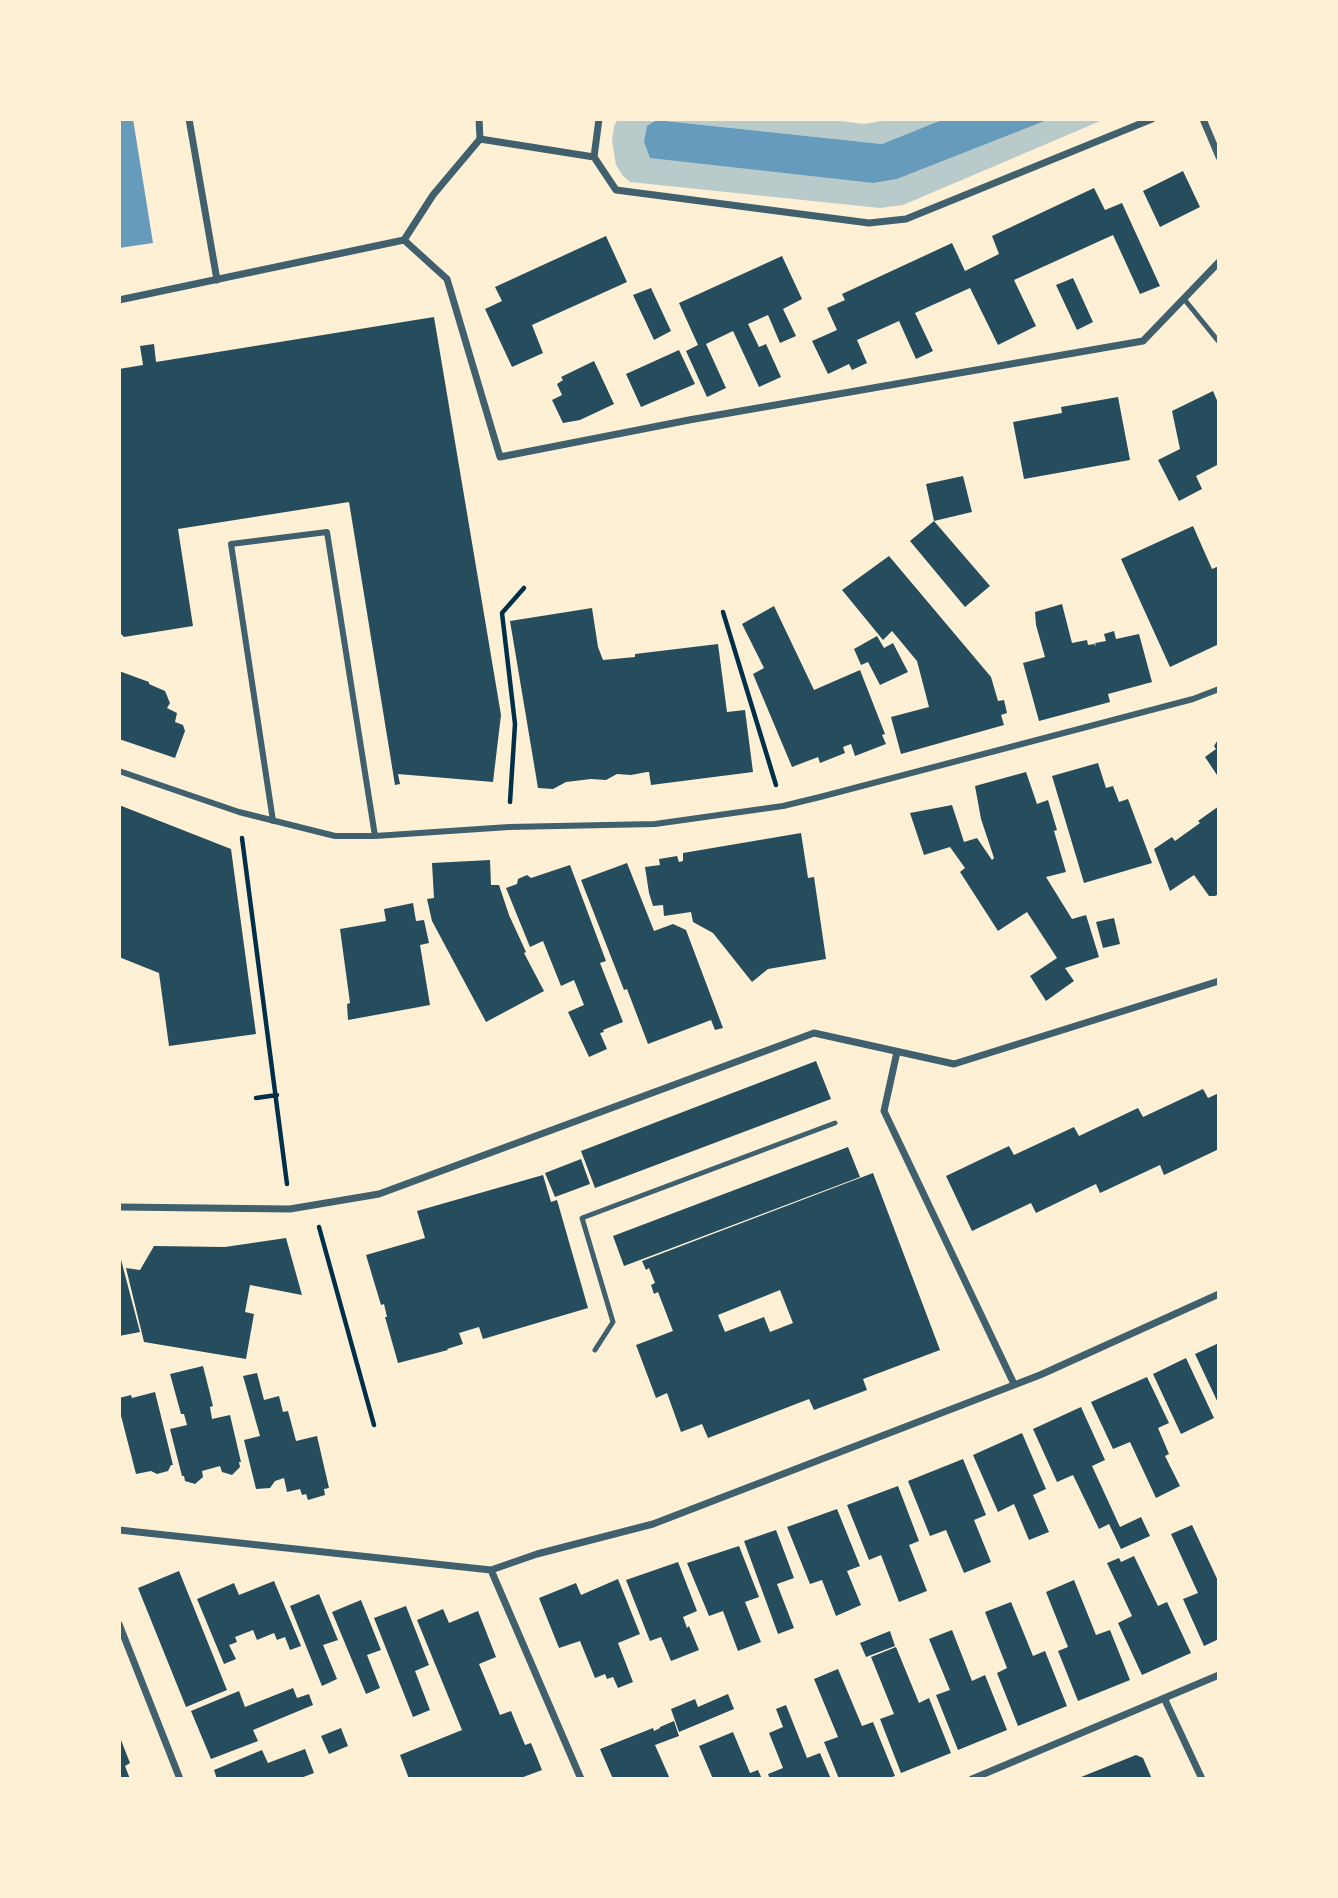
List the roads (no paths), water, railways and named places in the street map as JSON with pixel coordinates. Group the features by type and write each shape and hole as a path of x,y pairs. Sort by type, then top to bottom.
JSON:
{"street":[{"path":"189,119 217,280"},
{"path":"119,300 404,240 433,195 481,139 479,119"},
{"path":"599,119 594,157 617,190 869,223 906,219 1152,119"},
{"path":"1203,119 1219,157"},
{"path":"481,139 594,157"},
{"path":"404,240 447,279 500,457 690,420 1143,341 1219,262"},
{"path":"274,821 231,544 327,532 375,836"},
{"path":"119,771 239,812 335,836 509,827 656,824 783,806 1194,699 1219,689"},
{"path":"119,1207 290,1209 379,1194 814,1033 954,1064 1219,981"},
{"path":"897,1052 884,1111 1014,1384"},
{"path":"119,1530 491,1570 653,1524 1040,1375 1219,1294"},
{"path":"491,1570 581,1779"},
{"path":"119,1624 180,1779"},
{"path":"972,1779 1219,1675"},
{"path":"1164,1700 1202,1779"}],"lane":[{"path":"1184,299 1219,342"},
{"path":"595,1350 613,1322 582,1218 835,1123"}],"water":[{"path":"119,119 133,119 153,243 119,248"},
{"path":"944,119 1050,119 897,179 874,183 650,158 644,142 647,126 656,120 882,144"}]}
